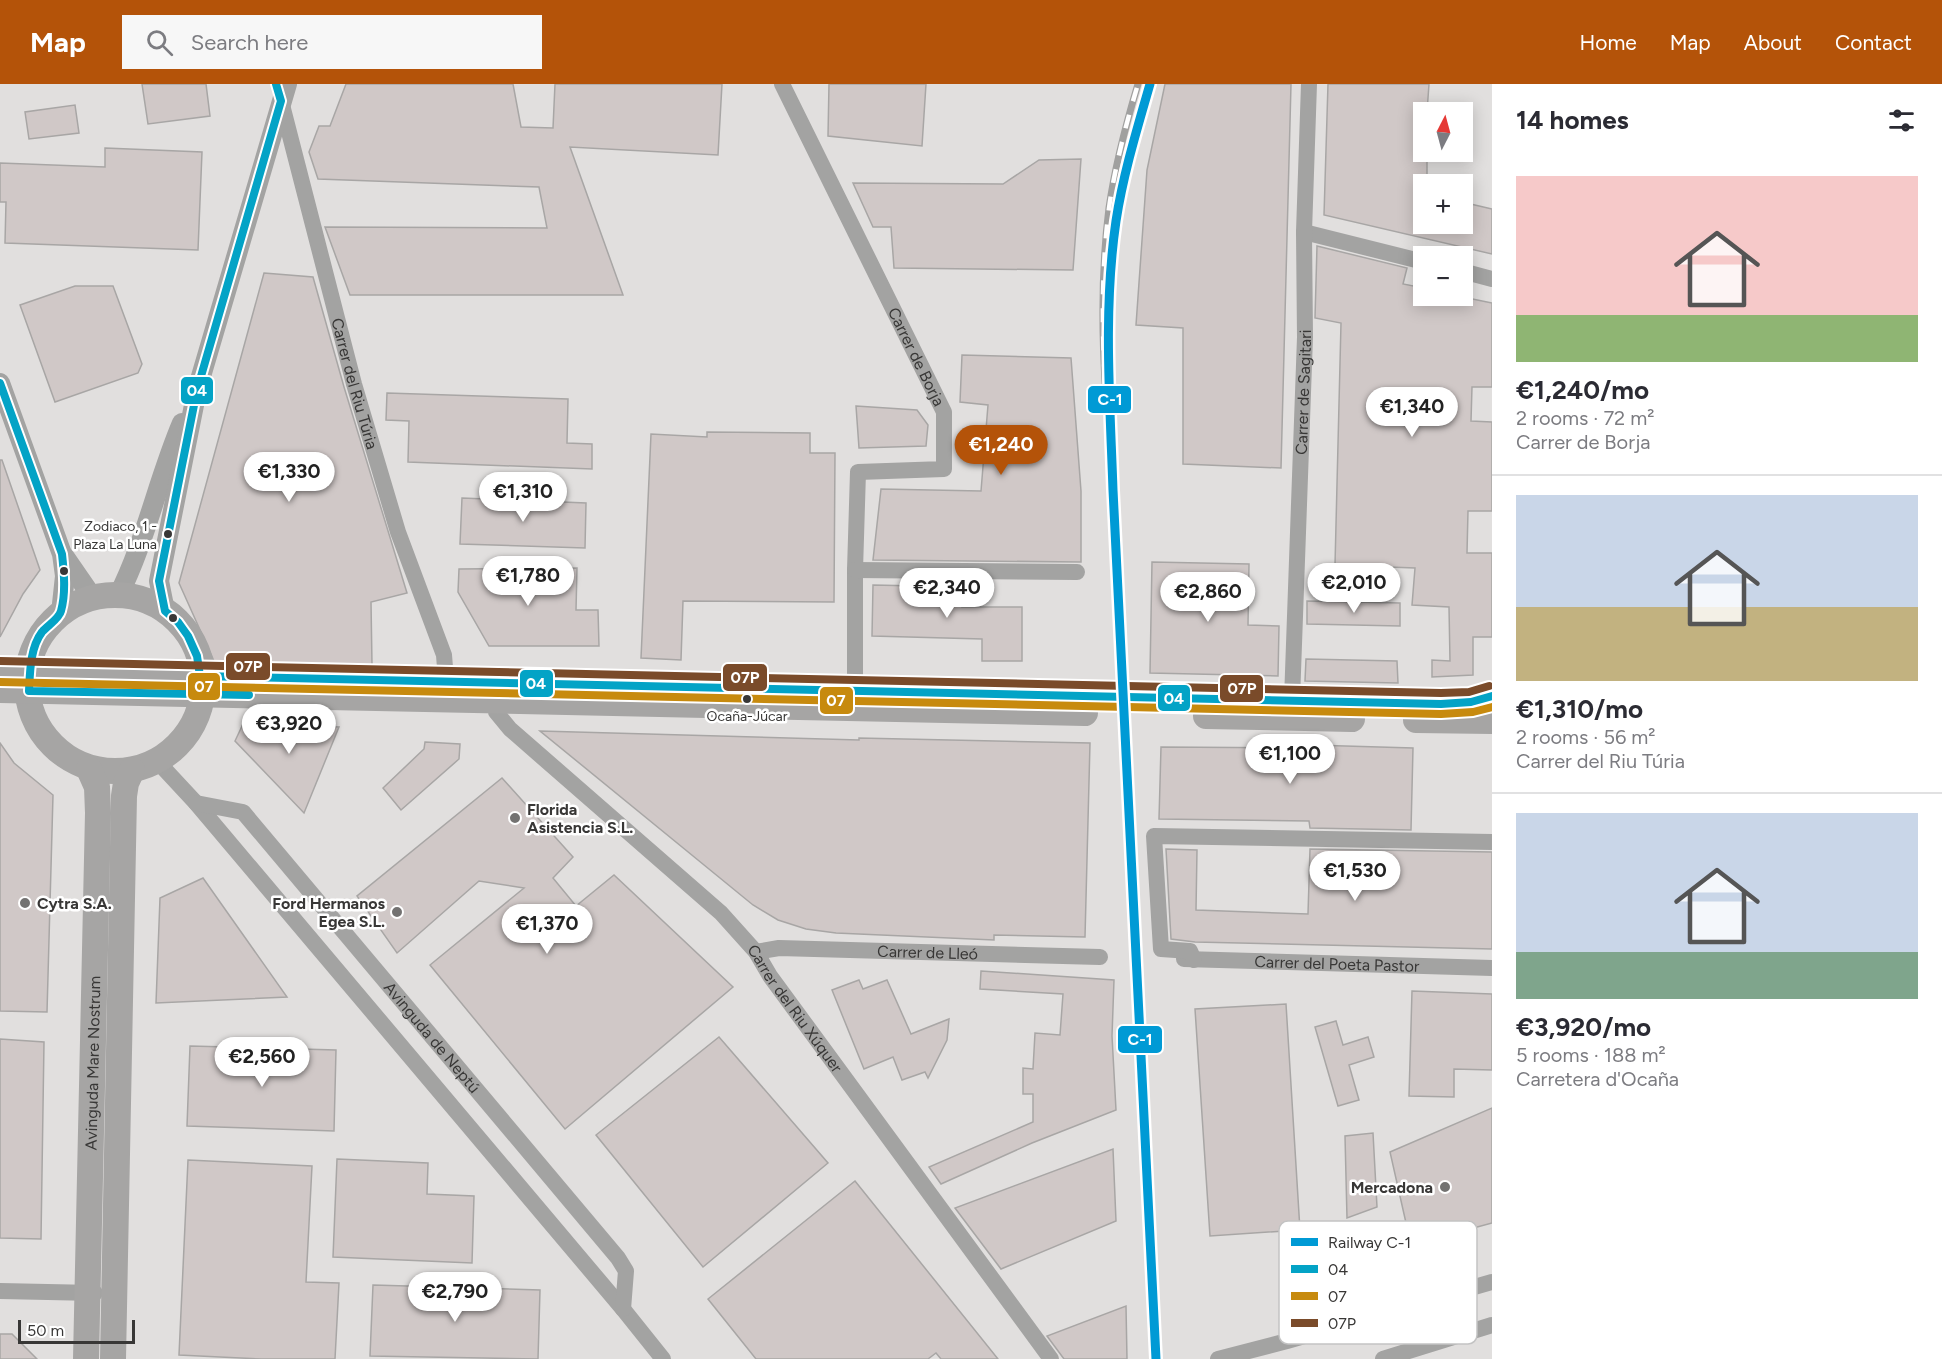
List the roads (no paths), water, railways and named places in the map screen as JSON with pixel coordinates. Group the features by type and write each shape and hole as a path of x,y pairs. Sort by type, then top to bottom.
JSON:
{"main road":[{"path":"106,597 142,600 165,611 178,622 188,636 197,656 201,702 188,734 157,761 132,770 89,769 63,755 44,736 34,719 29,700 35,646 42,632 61,613 79,603 106,597"},
{"path":"0,671 30,681 201,685 496,700 863,700 1076,704 1492,721"},
{"path":"201,685 446,680 863,700"},
{"path":"0,690 30,681"},
{"path":"1154,707 1292,700 1441,704 1471,702 1492,696"},
{"name":"Avinguda Mare Nostrum","path":"86,1359 98,813 97,787 89,769"},
{"name":"Avinguda Mare Nostrum","path":"113,1359 124,796 126,783 132,770"}],"street":[{"name":"Carrer de Borja","path":"782,84 944,412 944,469 858,472 855,645 863,700"},
{"name":"Carrer de Sagitari","path":"1292,700 1305,337 1304,232 1309,84"},
{"path":"165,611 159,581 197,390 282,90"},
{"name":"Carrer del Riu Túria","path":"282,90 354,384 398,532 444,655 446,680"},
{"path":"1304,232 1413,259"},
{"path":"1473,274 1492,279"},
{"path":"1,389 62,554 65,576 61,613"},
{"path":"62,554 106,597 139,546 168,456 197,390"},
{"path":"855,570 1077,572"},
{"name":"Carrer del Riu Xúquer","path":"496,700 496,712 510,729 721,913 756,952 770,976 1051,1359"},
{"name":"Avinguda de Neptú","path":"157,761 196,803 663,1359"},
{"name":"Avinguda de Neptú","path":"196,803 243,812 618,1258 626,1271 623,1309"},
{"name":"Carrer del Poeta Pastor","path":"1492,842 1154,836 1161,949 1190,951 1189,959 1492,968"},
{"name":"Carrer de Lleó","path":"756,952 780,948 1100,957"},
{"path":"1477,1285 1492,1281"},
{"path":"0,1291 114,1294"},
{"path":"1477,1330 1492,1325"},
{"path":"1218,1359 1279,1343"},
{"path":"1279,1359 1279,1354 1285,1344"},
{"path":"1383,1359 1431,1344"}],"railway":[{"path":"1113,490 1104,349 1105,243 1114,177 1138,84"}],"rail line":[{"name":"C-1","path":"1150,84 1126,169 1116,221 1112,254 1108,356 1156,1359"}],"place":[{"name":"Zodiaco, 1 - Plaza La Luna","path":"168,534"},
{"name":"Ocaña-Júcar","path":"747,699"},
{"name":"Florida Asistencia S.L.","path":"515,818"},
{"name":"Cytra S.A.","path":"25,903"},
{"name":"Ford Hermanos Egea S.L.","path":"397,912"},
{"name":"Mercadona","path":"1445,1187"}]}
